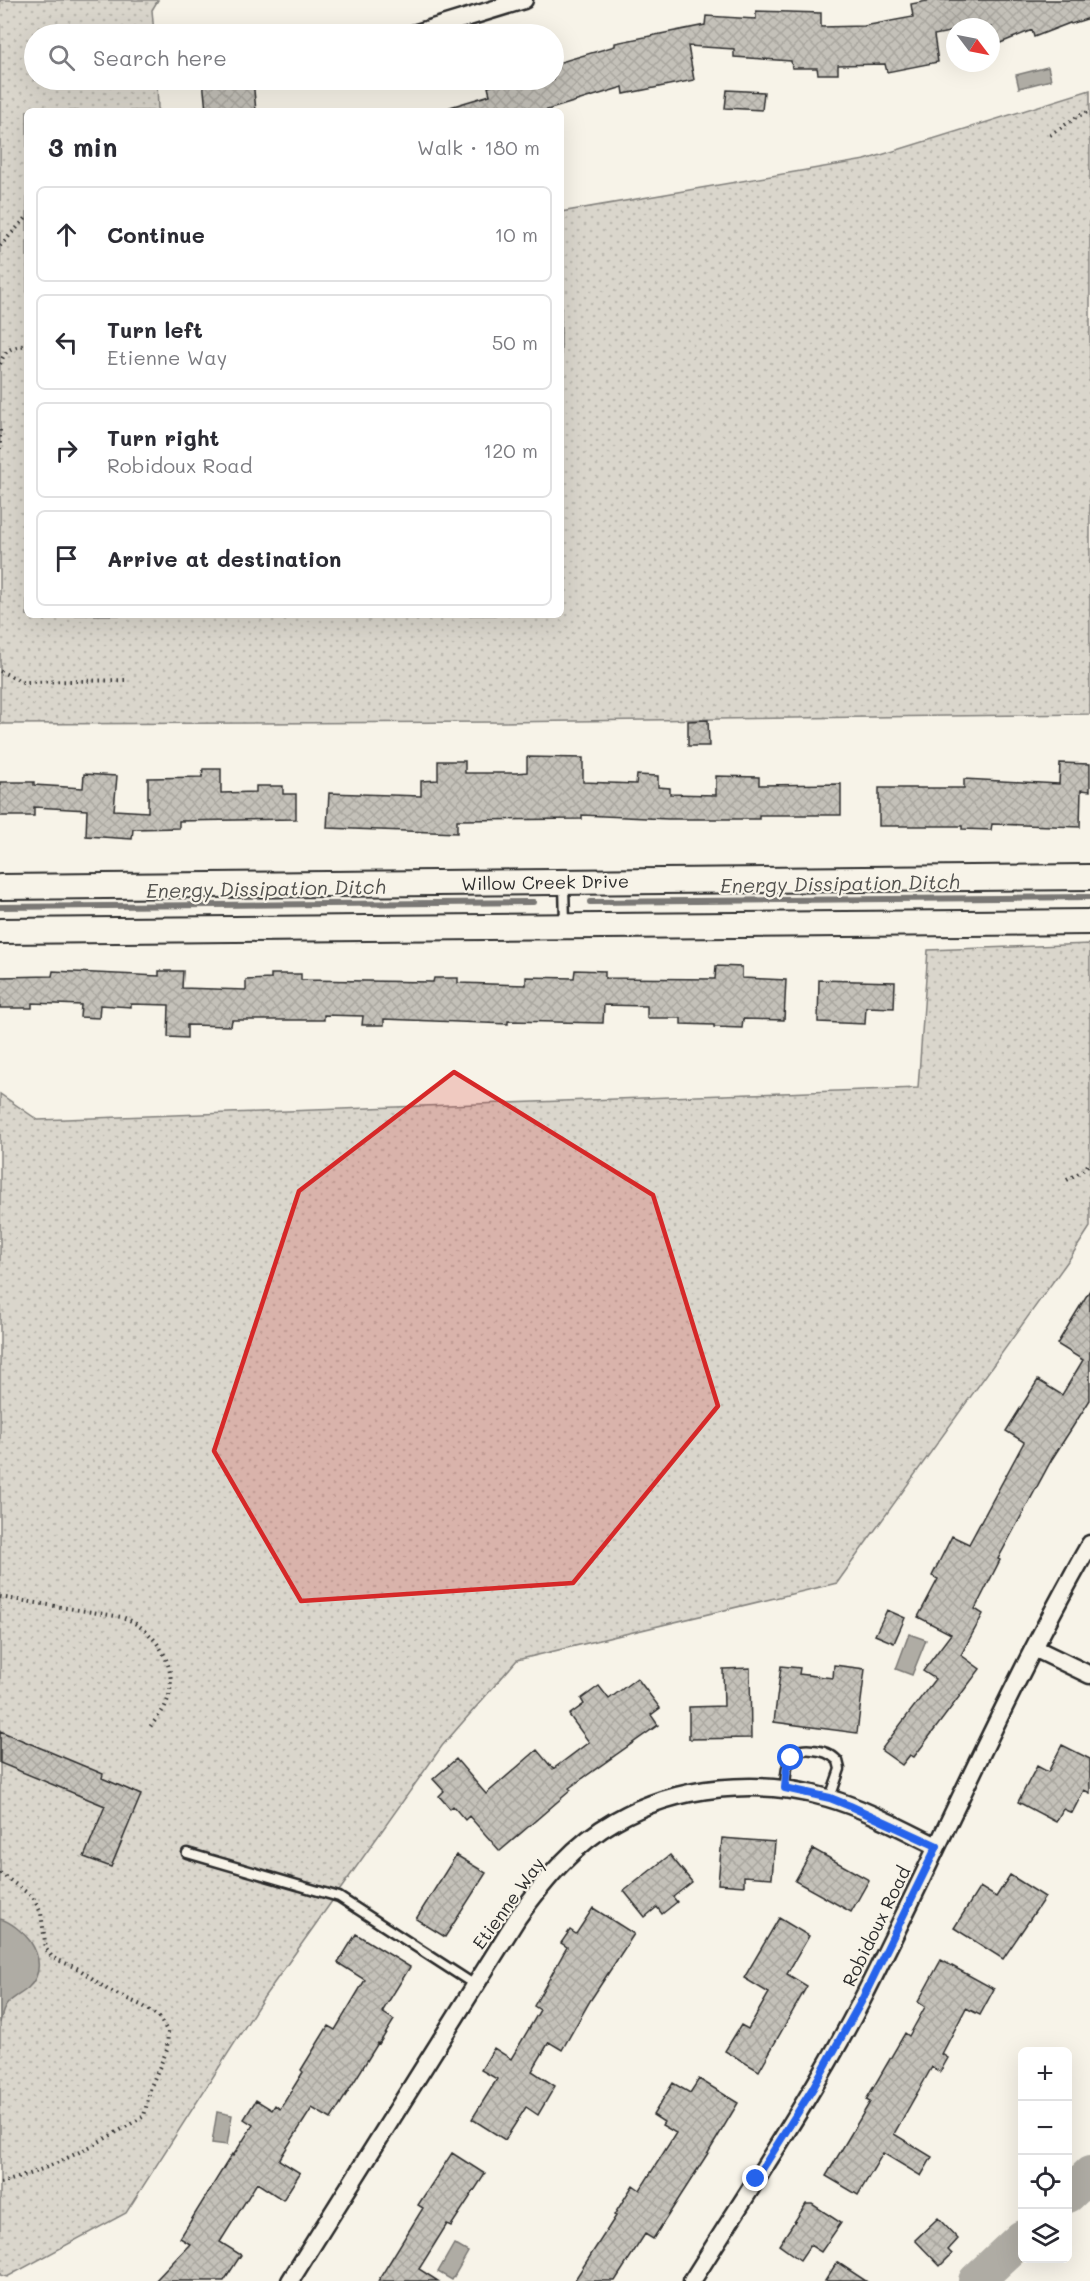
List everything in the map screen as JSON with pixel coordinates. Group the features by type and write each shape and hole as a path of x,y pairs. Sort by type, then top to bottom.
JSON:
{"street":[{"path":"446,24 524,0"},
{"name":"Willow Creek Drive","path":"0,887 1090,877"},
{"path":"0,931 1090,922"},
{"name":"Robidoux Road","path":"692,2281 813,2088 862,2000 1034,1648 1090,1544"},
{"path":"1034,1648 1090,1675"},
{"name":"Etienne Way","path":"290,2281 518,1917 544,1880 576,1848 615,1821 654,1803 687,1794 728,1787 785,1788 830,1798 937,1846"}],"lane":[{"path":"563,882 565,927"},
{"path":"785,1788 787,1767 796,1751 804,1748 824,1751 838,1761 840,1769 830,1798"},
{"path":"188,1853 339,1897 475,1985"}],"path":[{"path":"1050,135 1078,116 1090,111"},
{"path":"0,246 24,220"},
{"path":"0,364 4,354 11,348 24,346"},
{"path":"0,430 0,449"},
{"path":"0,671 23,682 127,680"},
{"path":"1067,1180 1081,1172 1090,1163"},
{"path":"0,1597 122,1617 136,1622 155,1640 170,1666 172,1681 166,1704 150,1727"},
{"path":"0,1873 33,1897 41,1912 42,1934 46,1949 53,1958 79,1969 108,1990 143,2006 158,2016 168,2032 167,2050 151,2086 144,2116 120,2131 22,2178 0,2183"}],"highlighted area":[{"path":"454,1072 653,1195 718,1406 573,1583 301,1601 214,1451 299,1191"}],"shaded area":[{"path":"0,0 158,0 152,10 153,24 24,24 24,90 157,90 158,108 24,108 24,618 564,618 564,211 865,160 1090,90 1090,714 502,722 0,724"},
{"path":"1048,67 1051,80 1019,88 1016,75"},
{"path":"1090,944 1090,1227 837,1583 517,1660 442,1746 264,1997 126,2213 7,2277 0,2275 0,1094 38,1120 918,1088 928,950"},
{"path":"909,1634 926,1640 912,1675 896,1669"},
{"path":"0,1919 21,1931 27,1938 38,1959 38,1971 33,1983 7,2004 0,2023"},
{"path":"217,2112 232,2115 227,2145 212,2143"},
{"path":"454,2244 468,2252 452,2280 438,2272"}],"building":[{"path":"932,0 1090,0 1090,18 1034,37 1032,30 1000,43 1000,18 946,18 946,33 934,35 938,62 887,72 885,64 838,65 838,74 818,74 817,68 792,68 791,61 734,57 734,49 688,46 694,80 624,94 623,87 554,108 450,107 490,95 489,90 564,90 564,61 615,46 615,43 705,25 706,16 756,19 756,11 821,13 821,27 864,26 913,17 911,4"},
{"path":"204,90 254,90 256,108 206,108"},
{"path":"727,90 764,92 762,110 725,108"},
{"path":"708,720 709,746 688,746 688,721"},
{"path":"527,757 583,758 583,782 636,784 637,775 658,776 658,787 670,788 670,794 716,795 716,776 759,777 759,785 841,784 841,815 759,815 759,819 668,819 582,815 582,819 457,820 457,833 327,828 329,793 421,796 421,781 438,780 438,761 465,761 465,773 516,773 527,772"},
{"path":"1060,763 1090,764 1090,791 1081,790 1080,827 992,824 991,830 962,829 962,826 879,826 879,788 964,788 964,779 1059,784"},
{"path":"203,769 221,769 221,793 256,792 256,786 283,786 283,794 296,794 296,819 179,821 179,828 133,829 132,839 86,836 87,810 34,807 34,816 0,816 0,782 34,782 34,785 83,788 84,774 117,776 114,810 148,812 148,778 202,777"},
{"path":"716,966 742,967 742,978 786,980 784,1020 743,1019 742,1028 714,1027 714,1025 681,1024 681,1018 647,1018 647,1006 604,1005 603,1023 508,1021 508,1024 384,1019 384,1025 362,1025 363,1016 324,1015 324,1020 232,1020 231,1026 187,1025 187,1038 168,1037 169,1005 131,1004 131,1007 100,1005 99,1018 80,1017 81,1005 32,1003 32,1008 0,1008 0,977 52,976 53,971 159,976 159,971 183,971 182,988 246,990 246,980 271,979 271,974 301,974 301,980 433,982 434,978 458,978 458,983 526,985 526,977 574,978 575,970 605,971 605,978 715,979"},
{"path":"819,980 895,982 894,1008 866,1007 865,1024 818,1022"},
{"path":"1090,1290 1090,1400 1052,1459 998,1559 1000,1560 975,1609 983,1614 961,1655 980,1669 914,1757 910,1755 902,1765 881,1750 935,1679 923,1671 951,1634 918,1617 938,1579 932,1576 952,1536 969,1544 1024,1442 1006,1431 1038,1380 1062,1395 1083,1360 1057,1344"},
{"path":"887,1610 905,1618 894,1643 875,1635"},
{"path":"834,1665 865,1669 857,1733 774,1722 781,1666 800,1668 799,1674 833,1678"},
{"path":"750,1668 751,1738 689,1739 689,1707 724,1706 723,1669"},
{"path":"637,1678 660,1708 651,1715 658,1725 569,1788 571,1790 500,1851 469,1816 465,1820 453,1806 450,1809 439,1796 444,1791 433,1779 456,1759 486,1794 537,1750 553,1769 589,1742 569,1715 584,1704 581,1699 599,1686 609,1699"},
{"path":"0,1731 103,1774 102,1778 141,1795 111,1867 84,1857 105,1806 0,1763"},
{"path":"1062,1745 1090,1759 1090,1793 1084,1790 1072,1813 1063,1809 1056,1822 1018,1802 1037,1766 1048,1772"},
{"path":"722,1838 775,1842 772,1878 744,1876 744,1886 718,1884"},
{"path":"813,1849 869,1880 851,1912 795,1881"},
{"path":"456,1855 486,1873 445,1937 416,1919"},
{"path":"670,1855 692,1882 673,1897 677,1902 662,1914 657,1907 645,1917 624,1891"},
{"path":"1010,1875 1045,1897 1003,1959 954,1928 980,1887 996,1897"},
{"path":"593,1908 634,1934 590,2001 562,2050 549,2042 532,2071 555,2086 538,2115 526,2107 505,2140 472,2119 497,2079 481,2070 494,2048 511,2059 540,2010 534,2006 567,1947 561,1943 570,1930 576,1934"},
{"path":"779,1918 809,1936 787,1974 807,1986 759,2071 725,2051 741,2025 748,2029 769,1993 744,1978"},
{"path":"356,1934 410,1967 382,2012 394,2020 331,2119 312,2108 279,2160 300,2173 283,2200 257,2183 220,2242 241,2255 224,2281 155,2281 190,2244 180,2238 232,2154 233,2156 253,2125 244,2119 256,2100 272,2110 275,2105 280,2109 328,2026 335,2030 365,1980 338,1963"},
{"path":"941,1960 994,1989 980,2015 966,2008 942,2054 948,2058 940,2072 932,2067 894,2134 932,2157 921,2176 883,2153 858,2195 826,2176 870,2102 866,2100 905,2033 909,2036 925,2007 918,2002"},
{"path":"699,2079 738,2103 708,2153 653,2239 645,2234 615,2281 574,2281 633,2185 640,2190 676,2133 662,2125 664,2122 653,2115 673,2083 690,2093"},
{"path":"452,2153 485,2174 451,2226 447,2224 419,2269 438,2281 378,2281 423,2208 418,2205"},
{"path":"806,2204 812,2204 841,2223 821,2252 810,2245 800,2260 779,2245"},
{"path":"938,2218 958,2239 948,2250 952,2254 940,2266 915,2240"},
{"path":"837,2262 866,2281 825,2281"}],"waterway":[{"name":"Energy Dissipation Ditch","path":"590,902 1090,897"},
{"name":"Energy Dissipation Ditch","path":"0,907 533,902"},
{"path":"1072,2191 1090,2174"},
{"path":"976,2281 1018,2242"}],"route":[{"path":"756,2179 813,2088 862,2000 937,1846 830,1798 785,1788 787,1767 791,1758"}]}
